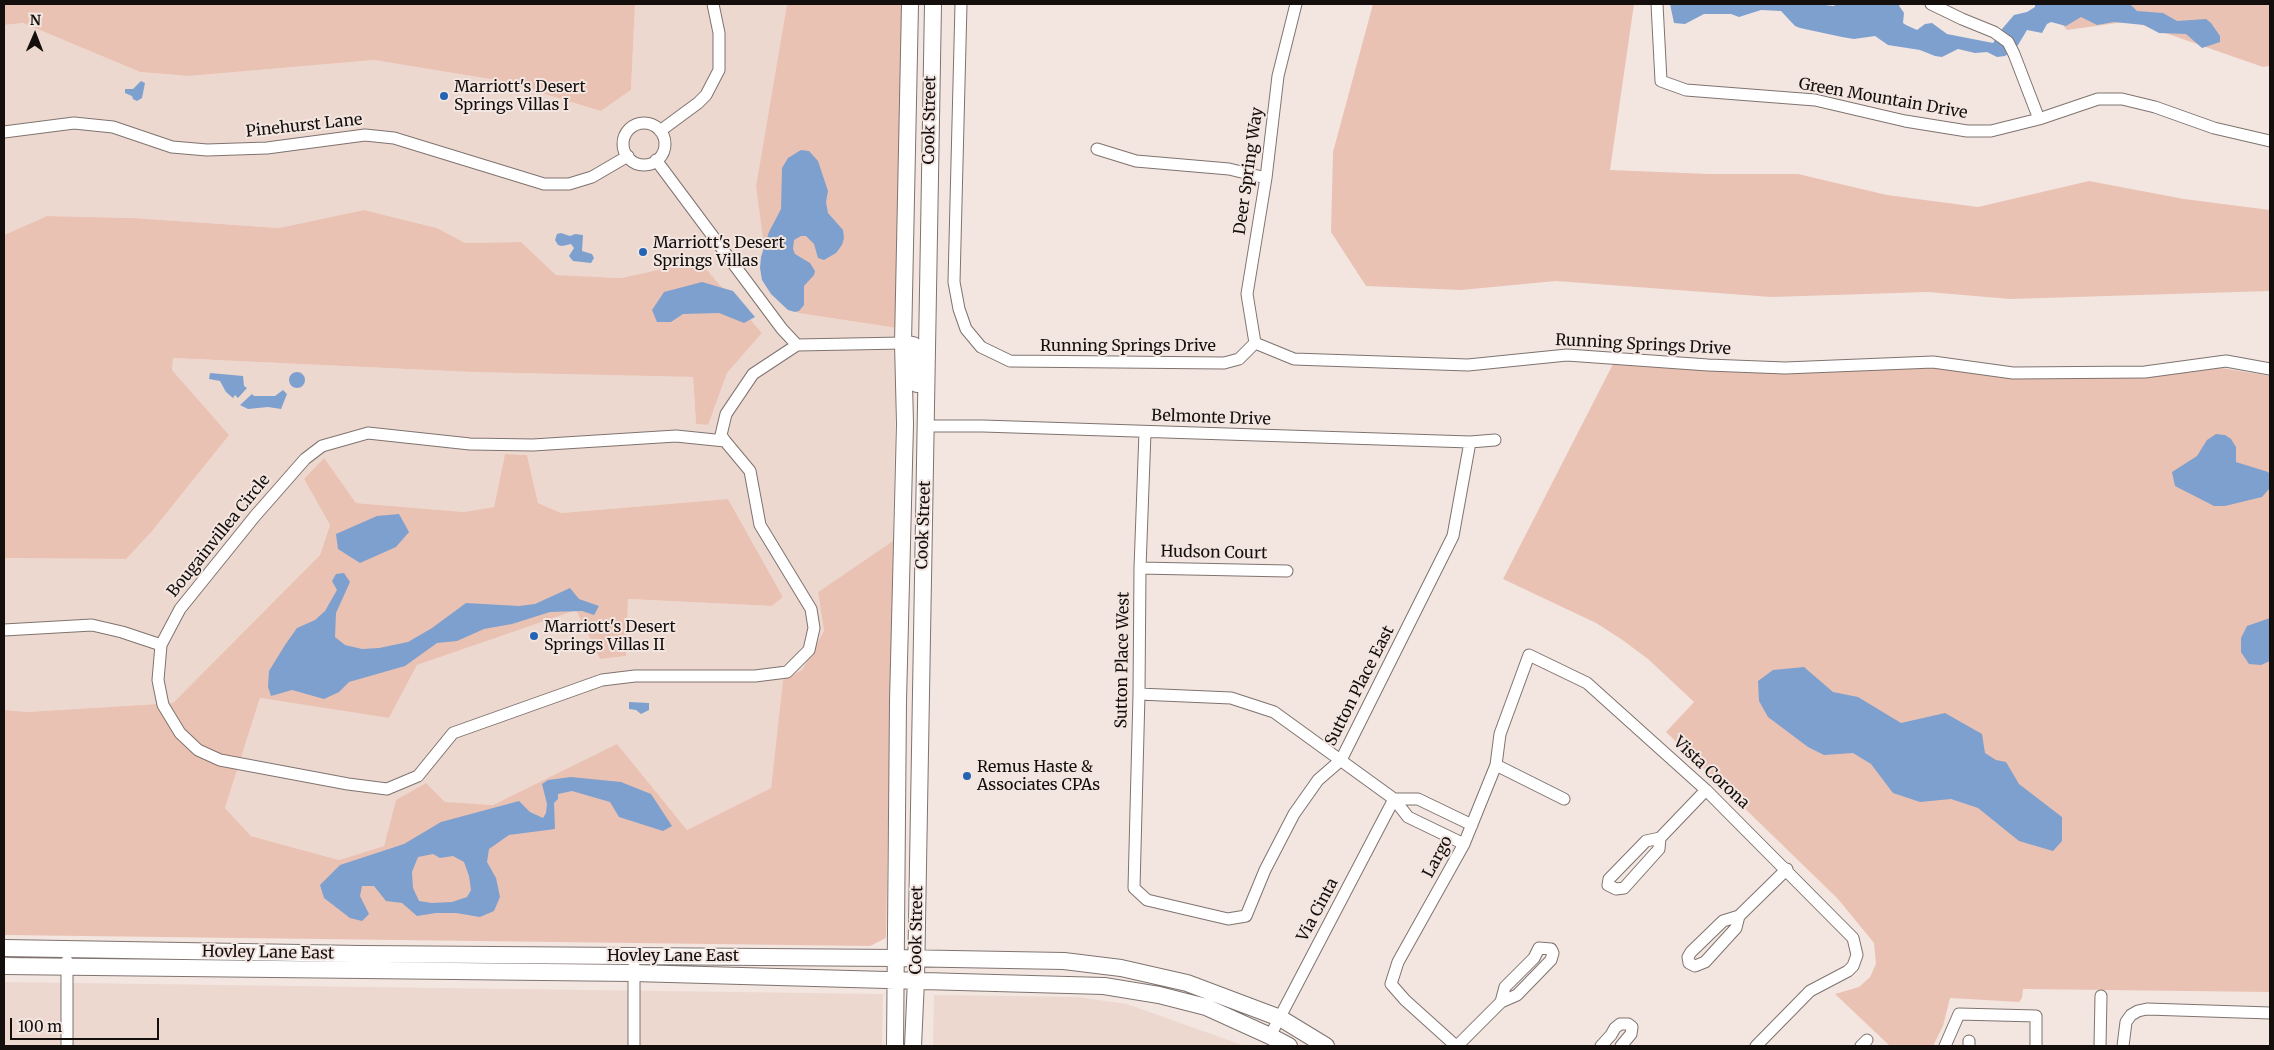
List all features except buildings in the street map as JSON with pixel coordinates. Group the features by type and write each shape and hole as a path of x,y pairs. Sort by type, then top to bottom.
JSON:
{"main road":[{"name":"Cook Street","path":"895,1046 898,701 905,424 903,343 910,4"},
{"name":"Cook Street","path":"913,1046 916,980 933,4"},
{"path":"903,343 913,345 916,379 925,426"},
{"path":"901,590 907,630 909,724 920,734"},
{"name":"Hovley Lane East","path":"4,948 354,954 1029,960 1122,968 1187,983 1280,1018 1326,1046"},
{"path":"283,969 286,963 292,961 354,954"},
{"path":"516,972 518,968 528,963 574,955"},
{"name":"Hovley Lane East","path":"4,966 634,973 1104,986 1159,995 1206,1006 1288,1046"}],"street":[{"path":"660,131 706,95 719,70 719,33 713,4"},
{"name":"Running Springs Drive","path":"961,4 954,282 959,309 966,329 981,347 1010,361 1224,363 1239,359 1255,343 1294,359 1468,366 1567,355 1708,365 1785,368 1933,362 2013,374 2145,372 2226,361 2270,369"},
{"name":"Deer Spring Way","path":"1255,343 1246,294 1266,178 1278,76 1296,4"},
{"name":"Green Mountain Drive","path":"1657,4 1661,81 1686,90 1815,100 1905,121 1967,131 1991,131 2039,120 2098,99 2122,99 2155,107 2214,128 2270,141"},
{"path":"1931,4 1994,32 2008,42 2039,120"},
{"path":"644,123 656,126 660,131 665,143 664,150 656,160 651,163 638,164 628,156 624,138 632,128 644,123"},
{"name":"Pinehurst Lane","path":"4,132 27,128 84,124 113,126 172,147 207,150 268,148 366,135 394,138 544,184 569,184 592,176 628,156"},
{"path":"1097,149 1136,161 1229,169 1266,178"},
{"path":"656,160 782,329 797,345"},
{"path":"725,441 721,435 726,414 753,374 797,345 903,343"},
{"name":"Belmonte Drive","path":"925,426 983,426 1470,442 1495,440"},
{"name":"Bougainvillea Circle","path":"368,432 470,444 533,445 676,436 725,441 750,471 760,525 811,609 814,628 809,650 787,672 755,676 635,676 602,680 453,733 418,776 387,789 348,784 220,760 198,750 180,733 163,705 158,680 161,645 180,609 255,516 305,459 322,446 368,432"},
{"name":"Sutton Place West","path":"1145,432 1140,568 1134,888 1147,900"},
{"name":"Sutton Place East","path":"1147,900 1228,919 1246,916 1265,870 1294,814 1318,780 1341,760 1454,536 1470,442"},
{"name":"Hudson Court","path":"1140,568 1287,571"},
{"path":"4,630 92,625 122,632 161,645"},
{"name":"Largo","path":"1456,1046 1405,1000 1391,984 1398,962 1464,844 1472,825 1496,765 1500,734 1529,655"},
{"name":"Vista Corona","path":"1529,655 1587,682 1706,790 1787,869 1853,938 1856,949 1856,961 1848,971 1810,991 1756,1046"},
{"path":"1139,694 1231,698 1274,712 1394,798 1408,817 1464,844"},
{"path":"1496,765 1564,799"},
{"path":"1660,838 1659,849 1624,888 1616,889 1608,885 1608,879 1646,841 1660,838 1706,790"},
{"path":"1394,798 1418,799 1472,825"},
{"name":"Via Cinta","path":"1270,1036 1394,798"},
{"path":"1738,916 1736,928 1705,962 1695,966 1689,963 1688,957 1692,952 1723,921 1738,916 1787,869"},
{"path":"1456,1046 1501,1002 1517,995 1552,960 1553,953 1551,949 1539,948 1534,958 1505,987 1501,1002"},
{"path":"66,1046 67,949"},
{"path":"634,956 634,1046"},
{"path":"2100,1046 2101,996"},
{"path":"2123,1046 2126,1022 2131,1015 2138,1011 2157,1009 2270,1013"},
{"path":"1945,1046 1958,1014 2036,1016 2036,1046"},
{"path":"1601,1046 1612,1035 1615,1028 1620,1024 1628,1024 1632,1027 1631,1034 1621,1046"}],"shaded area":[{"path":"4,4 635,4 631,90 601,111 502,81 374,60 189,76 140,72 23,23 4,25"},
{"path":"635,4 787,4 756,186 798,313 897,328 893,541 818,592 824,631 802,670 783,680 771,788 687,830 617,745 493,805 396,800 384,846 339,860 251,836 225,808 260,698 389,718 417,665 576,609 600,659 626,656 628,599 772,606 783,597 728,499 561,513 538,503 527,455 505,454 494,507 464,512 356,503 324,459 304,479 330,525 320,555 173,703 27,712 4,710 4,558 126,559 228,435 172,370 173,358 471,372 693,377 696,424 707,425 727,373 762,333 699,261 621,278 556,275 521,242 465,243 437,228 364,210 279,228 133,218 47,216 4,235 4,25 23,23 140,72 189,76 374,60 502,81 601,111 631,90"},
{"path":"787,4 902,4 897,328 798,313 769,283 756,186"},
{"path":"1373,4 1634,4 1610,170 1709,174 1798,174 1887,195 1978,207 2089,181 2184,199 2270,210 2270,291 2010,299 1928,292 1771,297 1556,281 1461,290 1366,286 1331,232 1333,152"},
{"path":"2045,4 2270,4 2270,66 2263,67 2131,21 2067,30"},
{"path":"364,210 437,228 465,243 521,242 556,275 621,278 699,261 762,333 727,373 708,425 696,424 693,377 471,372 173,358 172,370 229,435 152,531 126,559 4,558 4,235 47,216 133,218 279,228"},
{"path":"1614,362 1749,373 1929,366 2002,376 2126,378 2216,367 2270,376 2270,992 2023,989 2022,998 2019,1002 1950,998 1943,1026 1933,1046 1890,1046 1835,994 1859,987 1870,977 1876,964 1874,943 1838,899 1666,732 1694,702 1648,659 1621,639 1596,623 1503,579"},
{"path":"505,454 527,455 538,503 561,513 728,499 783,597 772,606 628,599 626,656 600,659 576,610 417,665 389,718 260,698 225,808 251,836 339,860 384,846 396,800 426,783 445,802 493,805 617,744 687,830 771,788 783,680 802,670 824,631 818,592 893,541 886,938 870,946 4,935 4,710 27,712 173,703 320,555 330,525 304,479 324,458 356,503 464,512 494,507"},
{"path":"4,982 883,994 882,1046 4,1046"},
{"path":"934,995 1078,997 1127,1004 1245,1046 933,1046"}],"water":[{"path":"1670,4 1818,4 1833,6 1838,4 1898,4 1904,13 1903,23 1917,30 1925,24 1932,23 1947,34 1993,43 2014,15 2027,12 2035,7 2035,4 2130,4 2137,11 2163,13 2177,21 2206,19 2220,36 2220,42 2202,48 2186,34 2159,33 2144,25 2114,22 2097,25 2081,17 2066,26 2051,22 2047,24 2042,33 2027,30 2018,45 2005,56 1997,57 1987,52 1975,53 1958,49 1942,57 1920,50 1888,45 1875,36 1854,39 1800,28 1795,26 1781,11 1761,10 1739,17 1731,14 1704,14 1685,24 1674,23"},
{"path":"141,81 145,83 142,98 137,101 125,93 125,89 133,89"},
{"path":"801,150 809,151 818,161 828,191 826,202 828,213 843,230 844,238 842,245 836,253 824,260 818,258 814,244 806,236 801,236 794,240 793,249 795,254 810,263 815,271 814,275 804,286 804,305 799,311 795,312 788,310 771,294 762,280 760,268 761,257 769,232 781,209 782,168 788,158"},
{"path":"561,233 570,236 575,234 583,235 582,251 592,254 594,258 591,263 573,261 569,256 574,248 571,244 558,245 555,240 557,234"},
{"path":"702,282 733,291 755,317 744,323 719,313 683,314 671,322 657,322 652,310 664,292"},
{"path":"297,372 305,380 297,388 289,380"},
{"path":"210,373 243,376 244,386 247,388 238,398 235,395 233,398 226,392 220,381 209,379"},
{"path":"283,390 287,394 281,409 268,407 248,409 240,405 252,394 254,396 275,396"},
{"path":"2216,434 2225,435 2231,439 2236,447 2236,462 2268,472 2270,475 2270,488 2262,497 2225,506 2214,506 2175,486 2172,472 2197,456 2207,440"},
{"path":"399,514 409,532 396,547 360,563 338,549 336,534 377,516"},
{"path":"344,573 350,582 336,613 335,637 345,645 362,649 379,648 408,642 432,628 466,603 519,606 535,604 570,588 579,599 599,606 594,615 582,611 550,612 512,624 484,629 457,641 437,643 405,666 349,682 339,692 324,699 292,690 271,696 268,687 269,671 297,628 315,620 325,611 337,590 332,581 336,574"},
{"path":"2270,618 2270,661 2261,665 2249,664 2241,652 2241,638 2247,626"},
{"path":"1804,667 1833,692 1858,697 1901,723 1945,713 1982,734 1985,753 1996,760 2006,762 2019,784 2062,817 2062,841 2053,851 2019,841 1978,808 1951,799 1920,802 1893,793 1871,764 1853,753 1824,755 1808,747 1768,717 1759,701 1758,681 1773,670"},
{"path":"629,702 649,703 649,710 641,714 636,710 629,709"},
{"path":"571,777 621,782 651,794 672,826 663,831 619,817 610,802 572,791 558,794 558,799 554,803 555,829 509,835 489,849 487,862 496,878 500,897 494,911 480,917 456,913 436,913 417,916 402,903 386,901 374,886 362,886 360,896 369,914 362,921 350,918 324,898 320,885 340,865 404,844 441,822 519,801 530,812 543,818 546,813 547,804 542,784 548,780","holes":["433,854 440,858 453,856 464,862 471,890 467,897 452,902 432,903 419,901 413,888 412,872 418,857"]}],"place":[{"name":"Marriott's Desert Springs Villas I","path":"444,96"},
{"name":"Marriott's Desert Springs Villas","path":"643,252"},
{"name":"Marriott's Desert Springs Villas II","path":"534,636"},
{"name":"Remus Haste & Associates CPAs","path":"967,776"}]}
